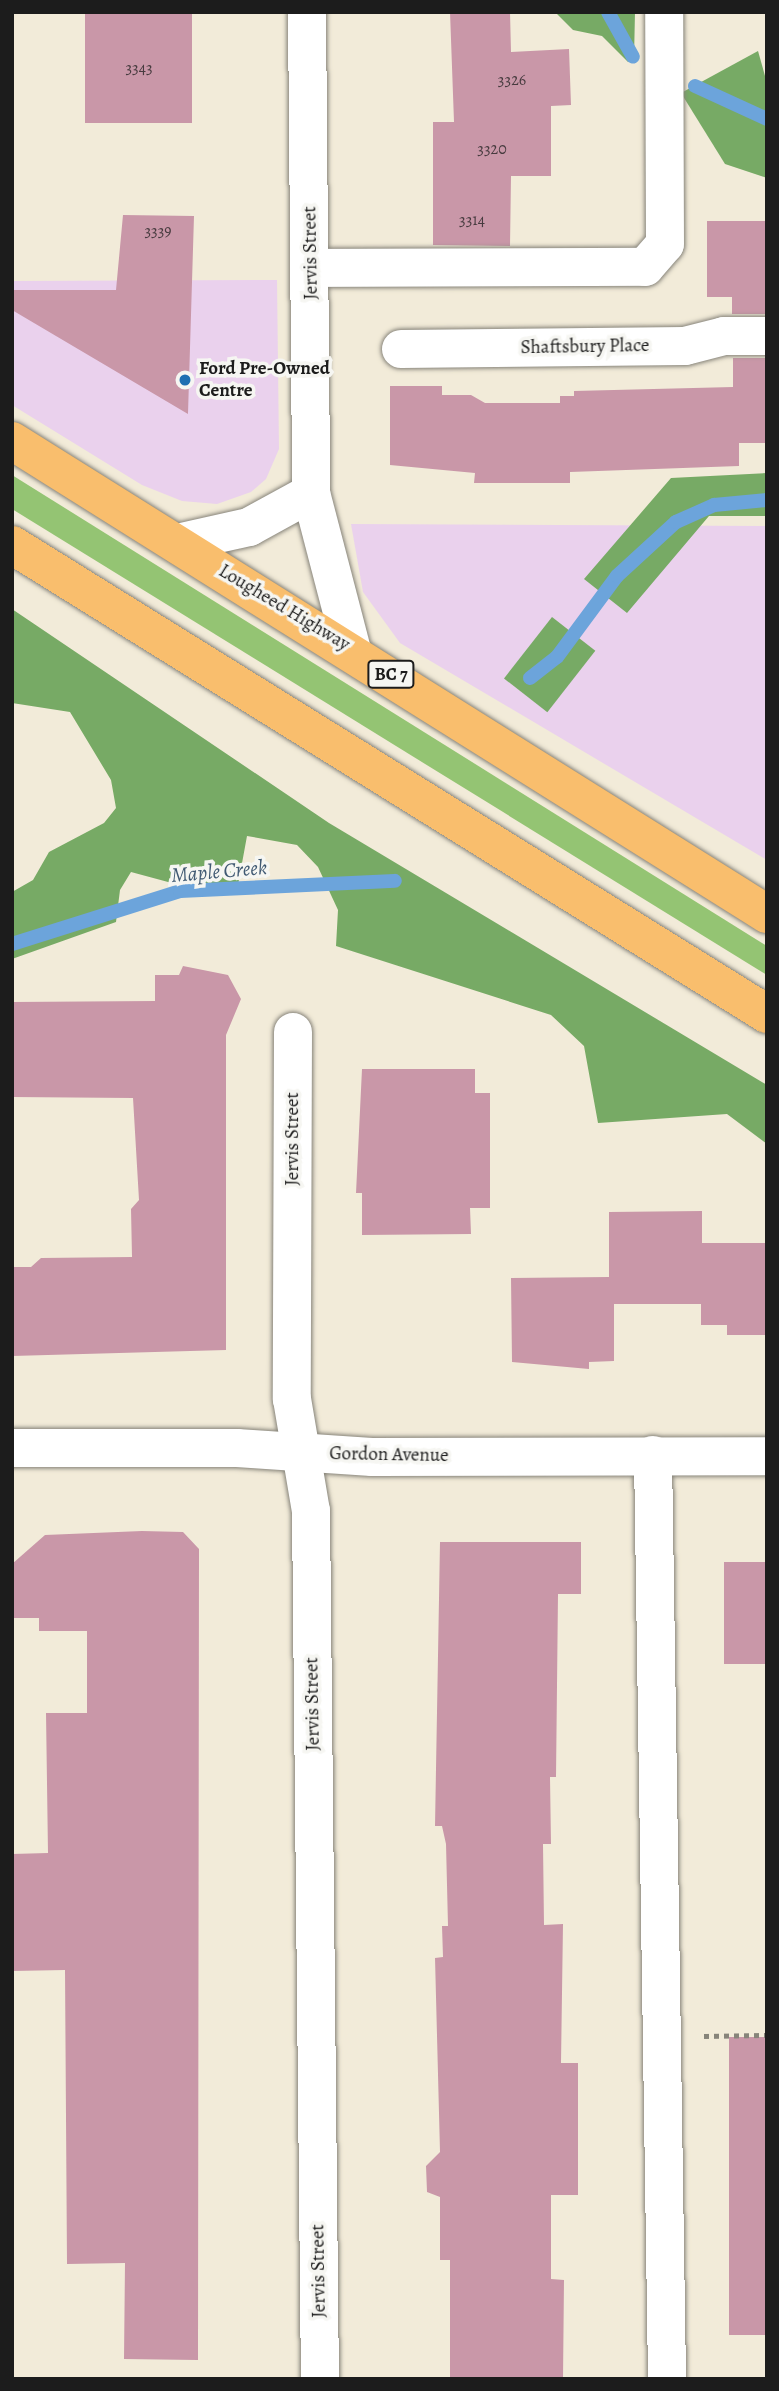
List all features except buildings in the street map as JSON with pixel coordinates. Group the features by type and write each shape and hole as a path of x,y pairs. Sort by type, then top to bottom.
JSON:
{"main road":[{"name":"Lougheed Highway","path":"12,441 352,650 767,914"},
{"path":"12,545 767,1014"}],"street":[{"name":"Jervis Street","path":"307,12 312,268 311,493 352,650"},
{"path":"312,268 645,267 665,244 664,12"},
{"name":"Shaftsbury Place","path":"401,349 685,346 724,336 767,336"},
{"path":"177,542 249,527 311,493"},
{"name":"Jervis Street","path":"293,1032 292,1399 312,1511 320,2379"},
{"name":"Gordon Avenue","path":"12,1448 767,1456"},
{"path":"653,1455 665,2036 667,2379"}],"path":[{"path":"665,2036 767,2035"}],"shaded area":[{"path":"277,280 279,449 266,479 251,492 217,504 182,501 142,485 12,405 12,281"},
{"path":"351,524 767,526 767,860 400,643 363,592"}],"green space":[{"path":"555,12 635,12 634,59 628,62 602,36 573,30"},
{"path":"758,51 767,83 767,178 725,164 681,93"},
{"path":"767,473 767,516 709,516 627,613 584,579 671,478"},
{"path":"12,475 767,946 767,975 12,509"},
{"path":"12,609 329,823 767,1085 767,1144 727,1114 598,1123 584,1046 551,1015 336,946 338,910 318,867 297,845 247,836 238,885 194,889 131,872 120,890 116,922 12,959 12,892 33,880 49,852 104,823 116,808 111,780 70,712 12,703"},
{"path":"552,617 595,651 547,712 504,678"}],"waterway":[{"name":"Maple Creek","path":"608,12 633,57"},
{"name":"Maple Creek","path":"695,86 767,119"},
{"name":"Maple Creek","path":"530,678 557,657 617,576 676,522 714,505 767,500"},
{"name":"Maple Creek","path":"12,944 180,891 395,881"}],"place":[{"name":"Ford Pre-Owned Centre","path":"185,380"}]}
